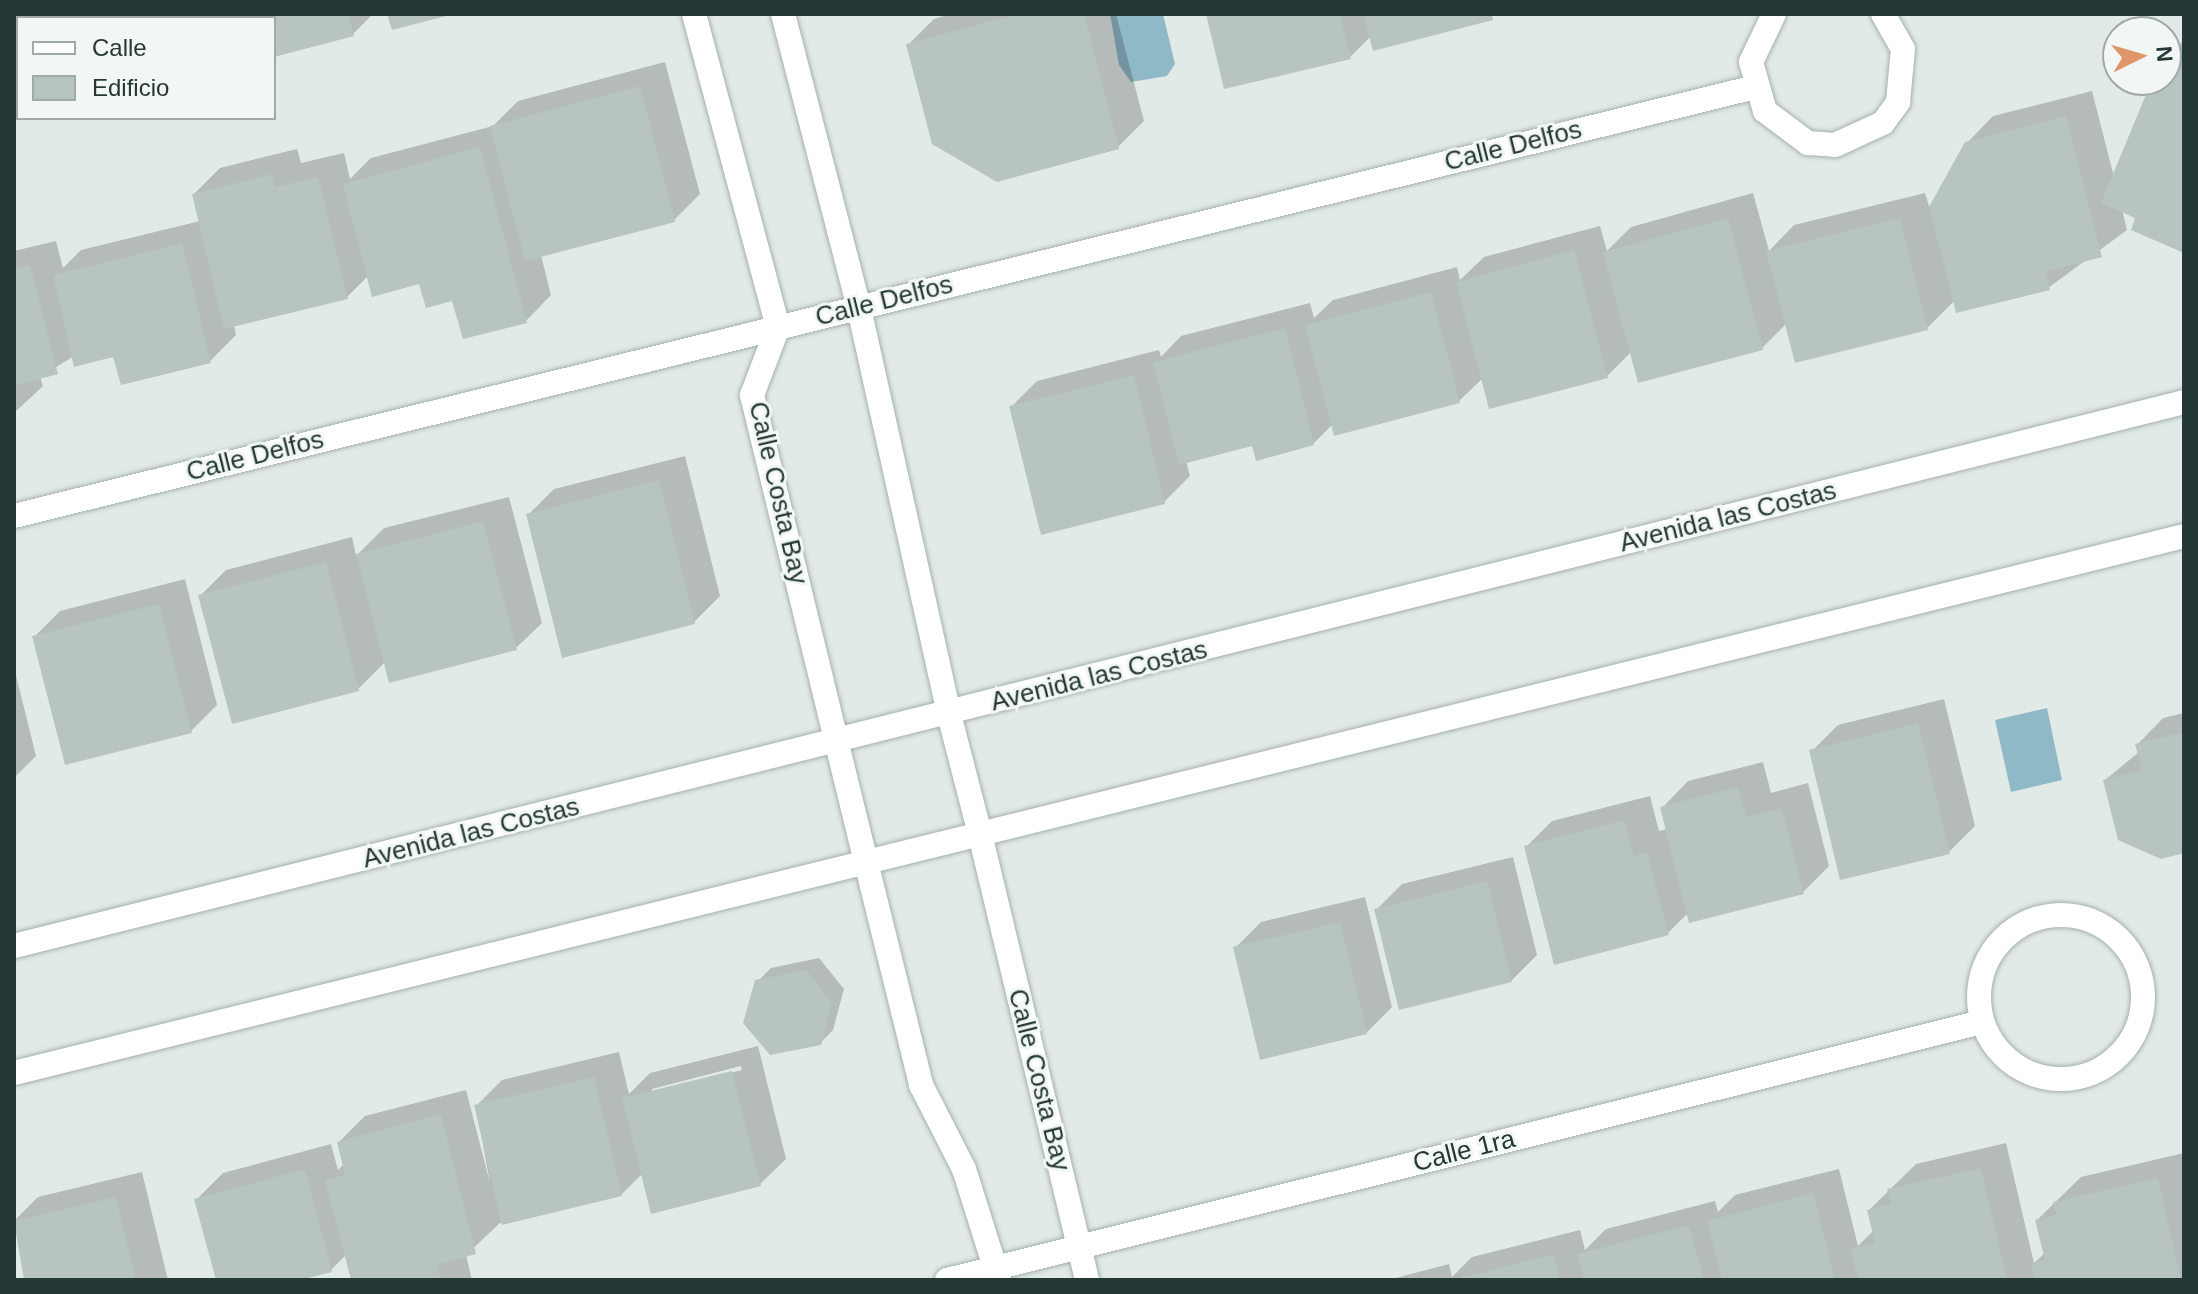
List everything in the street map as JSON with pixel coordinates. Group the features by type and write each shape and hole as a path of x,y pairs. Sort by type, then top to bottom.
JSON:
{"street":[{"path":"694,14 778,327"},
{"path":"783,14 859,308 949,714"},
{"path":"1774,14 1757,39 1755,87 1765,111 1808,143 1861,138 1883,123 1906,76 1903,49 1883,14"},
{"name":"Calle Delfos","path":"14,516 1755,87"},
{"name":"Calle Costa Bay","path":"778,327 752,395 866,862"},
{"name":"Avenida las Costas","path":"14,946 837,744 2184,402"},
{"path":"14,1073 2184,536"},
{"name":"Calle Costa Bay","path":"949,714 1087,1280"},
{"path":"866,862 921,1085 964,1169 997,1274"},
{"path":"2041,917 2094,921 2134,957 2142,984 2134,1037 2094,1074 2039,1078 1994,1048 1982,1022 1983,969 1997,945 2041,917"},
{"name":"Calle 1ra","path":"947,1280 997,1274 1079,1247 1982,1022"}],"water":[{"path":"1110,14 1163,14 1175,64 1167,76 1131,82 1119,65"},
{"path":"2047,708 2062,780 2011,792 1995,720"}],"building":[{"path":"14,14 98,16 16,16 16,33"},
{"path":"140,14 348,14 354,36 276,56 276,16"},
{"path":"387,14 450,14 450,15 392,30"},
{"path":"1016,14 1084,14 1119,149 997,182 932,144 906,44"},
{"path":"1206,14 1340,14 1351,59 1224,89"},
{"path":"1363,14 1492,14 1493,20 1373,51"},
{"path":"14,66 18,120 14,121"},
{"path":"2184,71 2184,253 2131,230 2135,218 2101,203 2145,96 2182,96"},
{"path":"640,86 675,222 525,261 490,126"},
{"path":"2066,116 2102,257 2046,272 2050,290 1956,313 1929,207 1965,142"},
{"path":"480,147 527,323 463,339 452,301 426,308 419,284 372,297 343,184"},
{"path":"272,174 275,187 318,177 348,299 224,329 192,194"},
{"path":"1728,218 1763,350 1638,383 1603,252"},
{"path":"1900,218 1928,330 1795,363 1766,251"},
{"path":"182,243 211,363 121,385 113,357 74,367 53,275"},
{"path":"1574,250 1608,378 1489,409 1456,282"},
{"path":"30,265 58,374 14,386 14,269"},
{"path":"1431,292 1460,403 1334,436 1305,325"},
{"path":"1285,328 1314,445 1256,461 1252,446 1179,465 1153,362"},
{"path":"1134,375 1165,504 1041,535 1009,406"},
{"path":"659,480 695,624 562,658 526,514"},
{"path":"483,521 517,650 389,683 356,554"},
{"path":"326,562 359,691 232,724 198,595"},
{"path":"159,604 192,733 65,765 32,636"},
{"path":"1918,723 1950,854 1840,880 1809,750"},
{"path":"2184,732 2184,853 2161,859 2118,840 2103,780 2142,770 2135,744"},
{"path":"1738,787 1746,817 1782,808 1804,894 1689,923 1660,807"},
{"path":"1624,820 1634,856 1647,852 1669,935 1554,965 1524,846"},
{"path":"1487,881 1512,982 1399,1010 1374,909"},
{"path":"1340,922 1367,1034 1260,1060 1233,947"},
{"path":"806,970 832,1002 821,1045 770,1055 743,1023 755,980"},
{"path":"732,1071 761,1186 651,1214 622,1098"},
{"path":"594,1077 622,1196 502,1225 474,1105"},
{"path":"441,1114 476,1254 437,1265 441,1280 351,1280 325,1180 345,1175 337,1142"},
{"path":"1981,1168 2007,1280 1858,1280 1851,1249 1875,1243 1867,1210 1891,1204 1887,1189"},
{"path":"305,1169 332,1272 300,1280 216,1280 194,1199"},
{"path":"2158,1178 2181,1280 2035,1280 2031,1264 2045,1260 2035,1220 2056,1215 2053,1202"},
{"path":"1813,1193 1835,1280 1722,1280 1707,1221"},
{"path":"116,1197 136,1280 24,1280 14,1221"},
{"path":"1689,1225 1704,1280 1584,1280 1577,1254"},
{"path":"1554,1254 1560,1280 1456,1280 1456,1279"}]}
